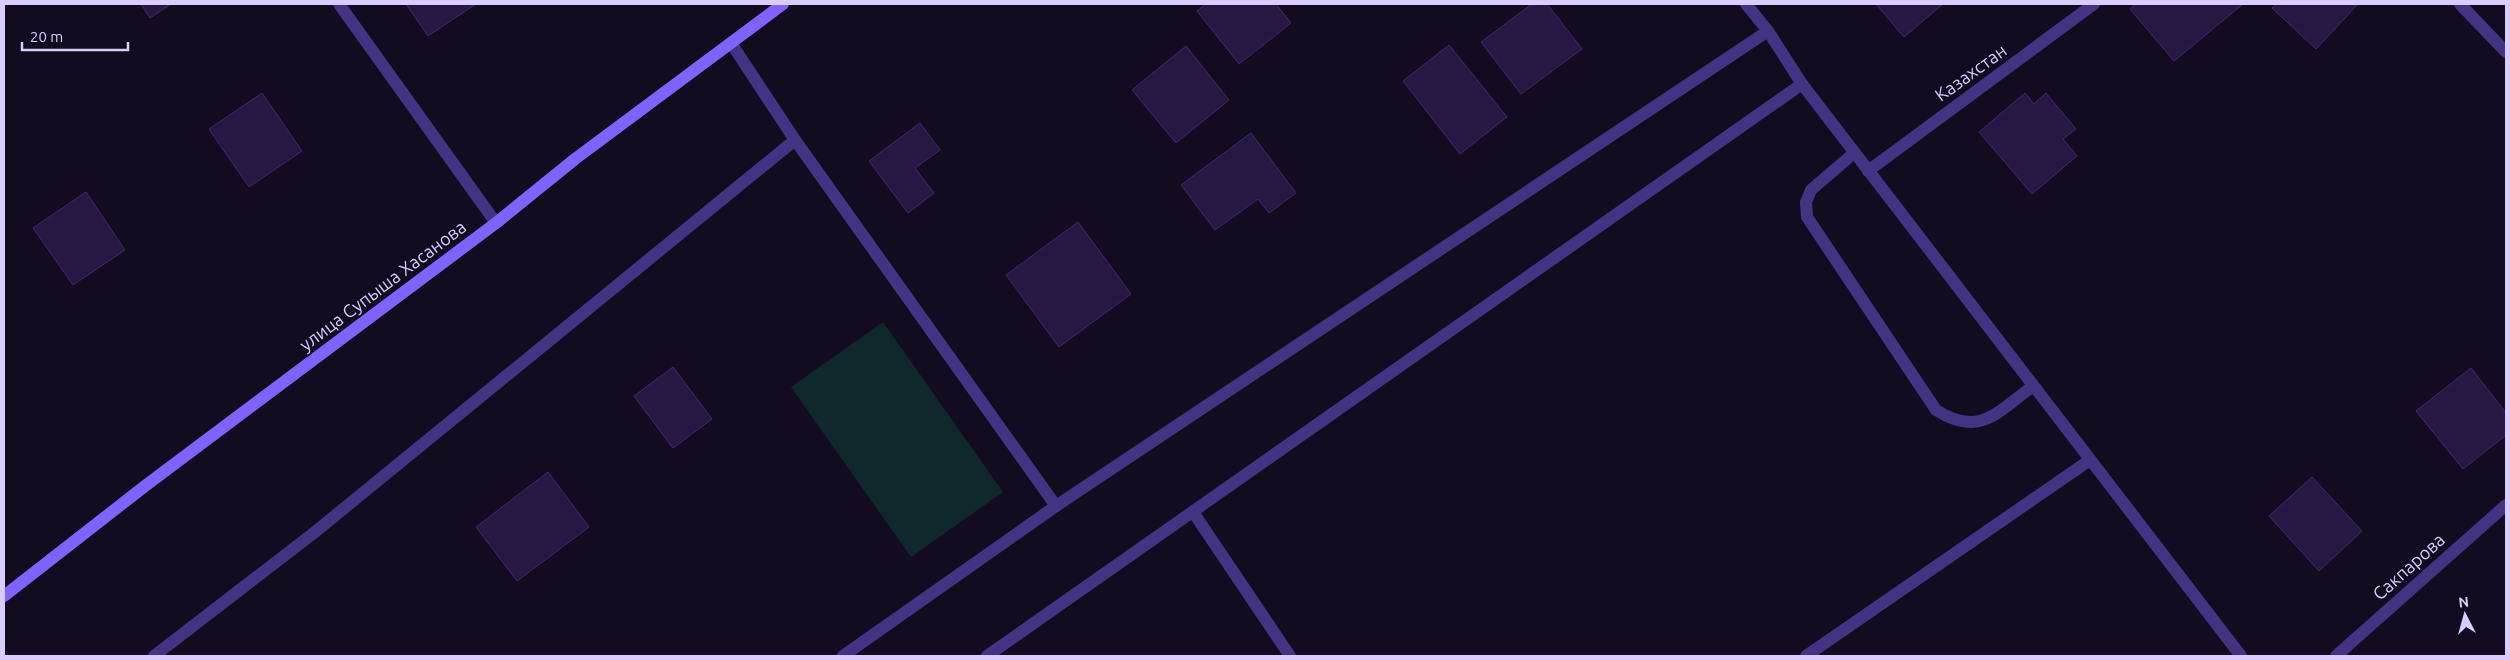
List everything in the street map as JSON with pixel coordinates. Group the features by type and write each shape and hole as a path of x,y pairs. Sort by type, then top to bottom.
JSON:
{"street":[{"path":"339,4 496,223"},
{"name":"улица Супыша Хасанова","path":"4,596 145,486 496,223 574,159 784,4"},
{"path":"1746,4 1768,31 1802,84 1868,171 2241,656"},
{"name":"Казахстан","path":"1868,171 2094,4"},
{"path":"2460,4 2506,52"},
{"path":"843,656 1056,506 1768,31"},
{"path":"731,43 795,140 1056,506"},
{"path":"987,656 1802,84"},
{"path":"154,656 315,532 795,140"},
{"path":"1854,152 1811,190 1806,202 1806,217 1936,410 1952,420 1971,424 1986,419 2033,386"},
{"path":"1806,656 2090,460"},
{"name":"Сакпарова","path":"2336,656 2506,505"},
{"path":"1193,512 1290,656"}],"green space":[{"path":"883,322 1003,492 911,557 791,387"}],"building":[{"path":"141,4 171,4 150,18"},
{"path":"406,4 476,4 428,36"},
{"path":"1206,4 1276,4 1291,23 1239,64 1197,11"},
{"path":"1532,4 1547,4 1582,49 1521,94 1481,42"},
{"path":"1876,4 1943,4 1904,37"},
{"path":"2136,4 2243,4 2174,61 2130,9"},
{"path":"2276,4 2358,4 2316,49 2272,8"},
{"path":"1449,45 1507,117 1460,154 1403,81"},
{"path":"1186,46 1229,100 1176,143 1132,90"},
{"path":"262,93 302,151 249,187 209,129"},
{"path":"2025,93 2034,104 2046,93 2076,129 2063,139 2077,156 2032,194 1979,132"},
{"path":"920,123 940,150 915,168 934,193 908,213 869,161"},
{"path":"1251,133 1296,193 1269,213 1258,199 1215,230 1181,185"},
{"path":"86,192 125,250 73,285 33,228"},
{"path":"1078,222 1131,294 1059,347 1006,275"},
{"path":"673,367 712,419 673,448 634,396"},
{"path":"2471,368 2506,413 2506,435 2463,469 2416,411"},
{"path":"548,472 589,527 517,581 476,527"},
{"path":"2312,477 2362,531 2319,571 2269,516"}]}
